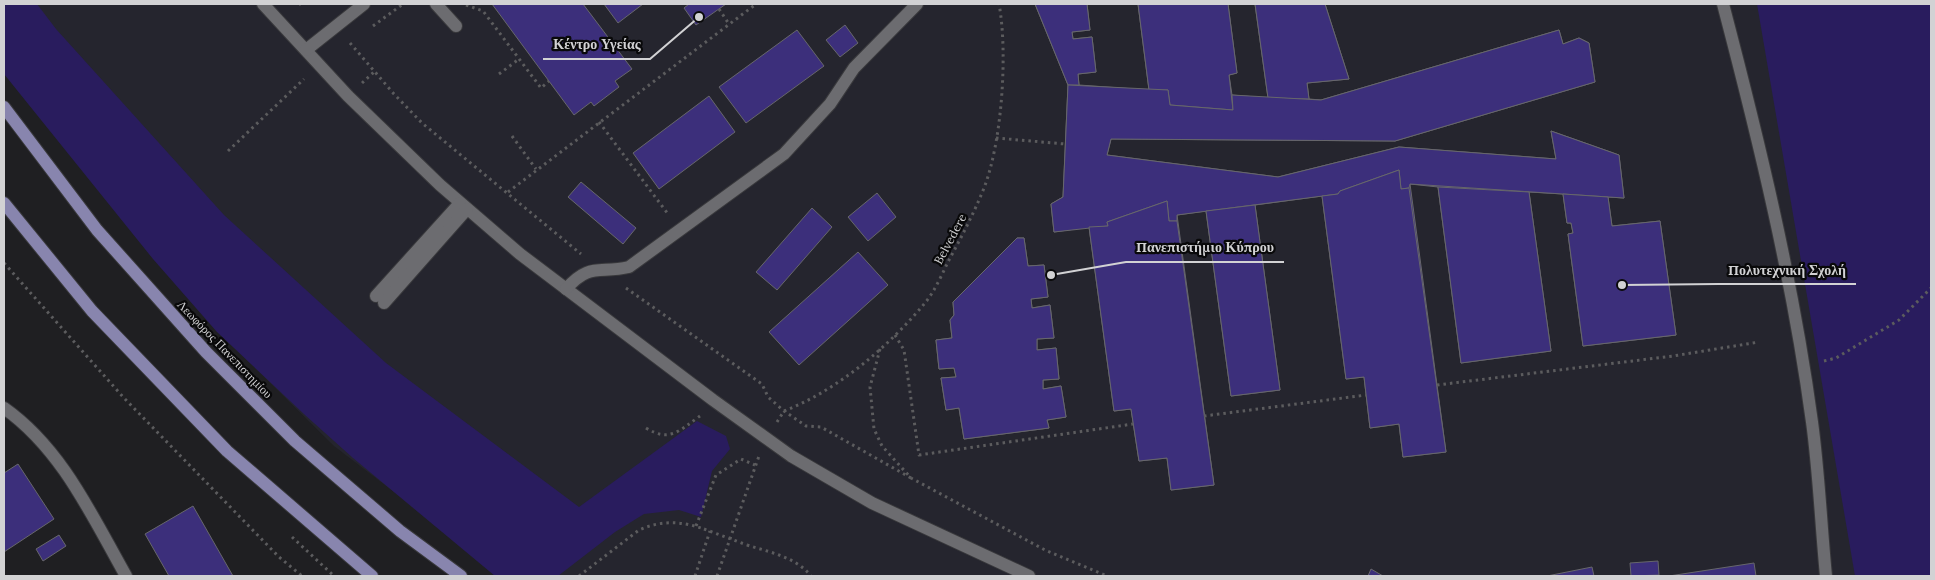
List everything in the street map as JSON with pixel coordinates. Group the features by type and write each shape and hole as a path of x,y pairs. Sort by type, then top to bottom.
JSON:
{"main road":[{"name":"Λεωφόρος Πανεπιστημίου","path":"4,107 97,230 206,352 295,441 400,531 461,576"},
{"path":"4,203 92,310 227,451 372,576"}],"street":[{"path":"264,4 348,96 464,206 566,289 791,456 872,503 1029,576"},
{"path":"436,4 456,26"},
{"path":"566,289 578,276 601,268 616,270 629,267 784,154 830,104 854,68 917,4"},
{"path":"1723,4 1768,186 1803,366 1812,421 1826,576"},
{"path":"306,50 359,5"},
{"path":"380,300 464,206"},
{"path":"4,408 22,420 70,477 126,576"}],"path":[{"path":"463,4 483,12 541,88 549,81"},
{"path":"508,192 756,4"},
{"name":"Belvedere","path":"784,411 809,401 846,376 895,335 926,302 969,222 985,186 996,138 1004,60 1002,23 998,4"},
{"path":"719,9 729,24"},
{"path":"349,44 422,123 601,268 762,384 768,396 784,411 806,426 821,427 1045,550 1107,576"},
{"path":"499,74 519,59"},
{"path":"348,96 374,72"},
{"path":"228,151 305,77"},
{"path":"600,122 679,230"},
{"path":"512,136 536,169"},
{"path":"996,138 1065,144"},
{"path":"4,263 124,398 278,557 302,576"},
{"path":"1803,366 1836,358 1870,338 1904,316 1931,288"},
{"path":"895,335 904,350 919,455 1134,424"},
{"path":"1437,385 1673,356 1759,342"},
{"path":"880,348 870,387 874,429 882,446 912,478"},
{"path":"1204,416 1366,394"},
{"path":"646,428 662,436 672,435 706,412"},
{"path":"717,576 766,438"},
{"path":"696,526 716,475 741,459 756,464"},
{"path":"579,576 639,530 663,522 696,526 782,556 806,570 811,576"},
{"path":"695,576 710,531"}],"shaded area":[{"path":"4,4 1931,4 1931,576 504,576 334,446 224,337"},
{"path":"4,4 37,4 56,29 224,215 386,363 579,507 697,421 726,436 730,449 712,471 701,517 679,510 644,514 615,532 558,576 495,576 353,458 305,415 217,332 153,259 4,74"},
{"path":"1757,4 1931,4 1931,576 1855,576"}],"building":[{"path":"492,4 583,4 632,69 615,81 619,87 594,106 591,102 574,115"},
{"path":"604,4 643,4 618,23"},
{"path":"689,4 726,4 696,25 684,8"},
{"path":"1035,4 1087,4 1090,30 1072,32 1073,39 1092,37 1096,72 1078,74 1079,85 1149,90 1138,4 1228,4 1237,73 1229,75 1232,95 1268,98 1255,4 1325,4 1349,79 1307,83 1309,99 1321,100 1559,30 1563,44 1579,38 1589,43 1595,82 1395,141 1111,139 1107,155 1278,177 1399,147 1556,159 1551,131 1619,155 1624,198 1608,197 1612,226 1660,221 1676,335 1583,346 1568,234 1573,233 1571,223 1567,223 1563,194 1529,192 1551,351 1461,363 1438,187 1410,184 1446,452 1403,457 1399,424 1370,428 1364,377 1346,379 1322,196 1255,205 1280,390 1231,396 1206,211 1177,215 1214,485 1171,490 1167,458 1139,461 1131,409 1114,411 1089,227 1054,232 1051,204 1063,197 1068,85"},
{"path":"1035,4 1087,4 1090,30 1072,32 1073,39 1092,37 1096,72 1078,74 1079,85 1068,85"},
{"path":"1138,4 1228,4 1237,73 1229,75 1233,110 1170,105 1168,90 1149,90"},
{"path":"1255,4 1325,4 1349,79 1307,83 1309,99 1268,98"},
{"path":"845,25 858,43 840,57 826,40"},
{"path":"797,30 824,66 746,123 719,87"},
{"path":"1559,30 1563,44 1579,38 1589,43 1595,82 1395,141 1111,139 1107,155 1278,177 1399,147 1556,159 1551,131 1619,155 1624,198 1410,184 1409,188 1401,189 1399,170 1340,191 1338,194 1177,215 1177,221 1169,221 1167,201 1107,222 1108,226 1054,232 1051,204 1063,197 1068,85 1168,90 1170,105 1233,110 1232,95 1321,100"},
{"path":"709,96 735,132 659,189 633,153"},
{"path":"1399,170 1401,189 1409,188 1446,452 1403,457 1399,424 1370,428 1364,377 1346,379 1322,196 1338,194 1340,191"},
{"path":"581,182 636,228 623,244 568,197"},
{"path":"1438,187 1529,192 1551,351 1461,363"},
{"path":"877,193 896,217 868,241 848,217"},
{"path":"1563,194 1608,197 1612,226 1660,221 1676,335 1583,346 1568,234 1573,233 1571,223 1567,223"},
{"path":"1167,201 1169,221 1177,221 1214,485 1171,490 1167,458 1139,461 1131,409 1114,411 1089,227 1108,226 1107,222"},
{"path":"1255,205 1280,390 1231,396 1206,211"},
{"path":"812,208 832,227 777,290 756,272"},
{"path":"1017,238 1024,238 1028,266 1044,265 1048,297 1031,299 1032,308 1050,305 1054,338 1037,339 1037,350 1056,348 1059,379 1043,380 1043,389 1061,386 1066,417 1047,420 1049,428 964,439 959,408 946,410 941,378 956,377 954,368 939,369 936,340 952,338 950,320 954,315 953,302"},
{"path":"1017,238 1024,238 1028,266 1044,265 1048,297 1031,299 1032,308 1050,305 1054,338 1037,339 1037,350 1056,348 1059,379 1043,380 1043,389 1061,386 1066,417 1047,420 1049,428 964,439 959,408 946,410 941,378 956,377 954,368 939,369 936,340 952,338 950,320 954,315 953,302"},
{"path":"858,252 888,285 799,365 769,332"},
{"path":"18,464 54,519 4,552 4,473"},
{"path":"193,506 233,576 169,576 145,534"},
{"path":"59,535 66,546 43,561 36,549"},
{"path":"1658,561 1659,575 1631,576 1630,563"},
{"path":"1754,563 1756,576 1669,576"},
{"path":"1592,567 1594,576 1547,576"},
{"path":"1371,569 1383,576 1368,576"}],"place":[{"name":"Κέντρο Υγείας","path":"699,17"},
{"name":"Πανεπιστήμιο Κύπρου","path":"1051,275"},
{"name":"Πολυτεχνική Σχολή","path":"1622,285"}]}
